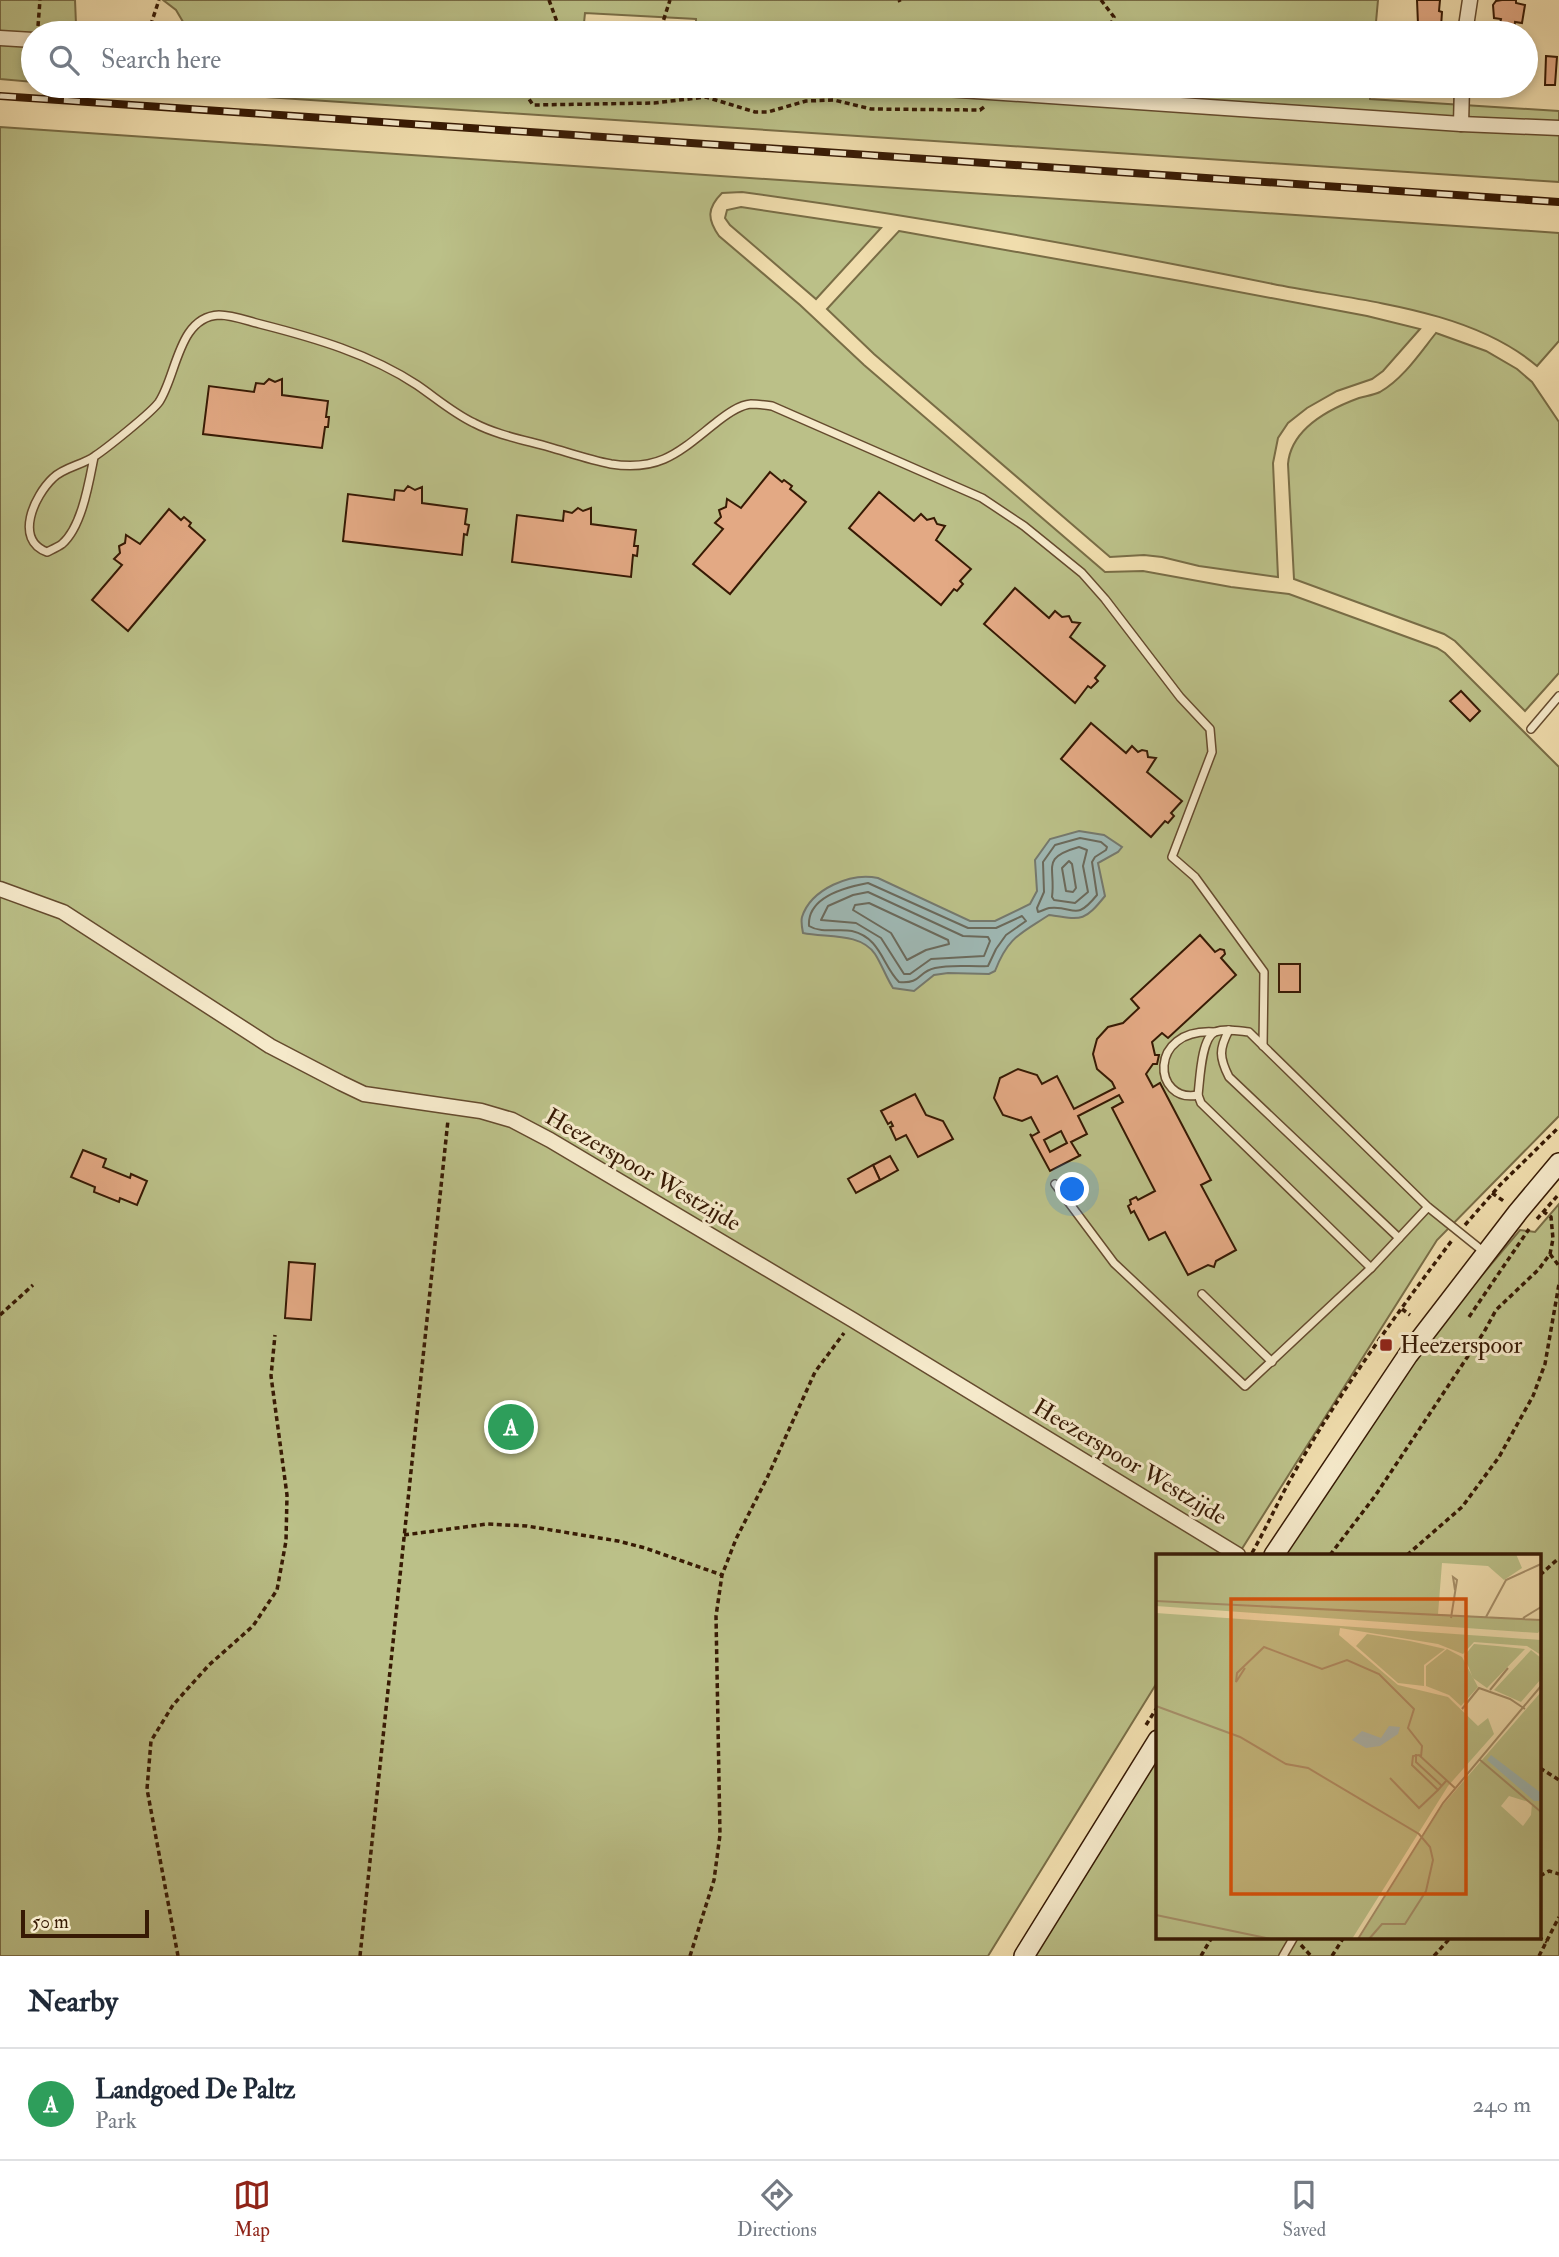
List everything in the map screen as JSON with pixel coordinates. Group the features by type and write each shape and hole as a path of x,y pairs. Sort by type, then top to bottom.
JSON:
{"main road":[{"path":"1275,1554 1408,1356 1559,1163"},
{"path":"1024,1956 1156,1743"}],"street":[{"path":"1467,21 1470,0"},
{"path":"0,38 21,39"},
{"path":"1096,98 1461,124 1559,128"},
{"path":"1461,124 1462,98"},
{"name":"Heezerspoor Westzijde","path":"0,889 63,912 270,1046 364,1094 481,1111 512,1120 531,1130 853,1320 1236,1554"}],"lane":[{"path":"94,457 87,494 74,528 62,544 47,552 37,548 29,536 29,520 41,492 55,476 94,457 159,403 185,338 197,323 218,315 330,343 373,361 416,384 474,424 607,463 635,467 660,462 679,452 730,411 749,404 772,406 982,498 1024,526 1082,573 1180,697 1210,729 1212,752 1172,857 1195,877 1264,971 1263,1046"},
{"path":"1531,729 1559,696"},
{"path":"1230,1030 1221,1046 1223,1065 1229,1077 1399,1238"},
{"path":"1198,1095 1187,1097 1174,1091 1169,1085 1164,1071 1165,1056 1170,1046 1180,1038 1194,1033 1230,1030 1249,1032 1428,1207 1486,1254"},
{"path":"1214,1032 1207,1040 1205,1048 1198,1095 1201,1103 1371,1268"},
{"path":"1055,1184 1114,1263 1245,1386 1371,1268 1428,1207"},
{"path":"1202,1294 1272,1362"},
{"path":"1283,1956 1293,1938"}],"path":[{"path":"38,21 40,0"},
{"path":"152,21 159,0"},
{"path":"549,0 557,21"},
{"path":"663,21 670,0"},
{"path":"1101,0 1114,17 1112,21"},
{"path":"528,98 533,105 654,103 697,98"},
{"path":"709,98 755,112 768,112 806,101 834,100 872,109 980,110 991,98"},
{"path":"360,1956 449,1107"},
{"path":"1252,1554 1303,1458 1402,1309 1459,1232 1492,1193 1559,1127"},
{"path":"1331,1554 1375,1496 1496,1310 1539,1269 1550,1254 1553,1239 1551,1217 1544,1212 1559,1194"},
{"path":"1469,1317 1536,1220"},
{"path":"1550,1254 1559,1266"},
{"path":"1407,1554 1462,1507 1499,1457 1533,1396 1545,1364 1559,1284"},
{"path":"0,1315 33,1285"},
{"path":"1402,1309 1410,1315"},
{"path":"690,1956 714,1880 720,1835 716,1616 722,1575 736,1539 768,1478 815,1372 853,1320"},
{"path":"178,1956 147,1789 150,1741 173,1704 209,1665 253,1626 277,1590 286,1542 287,1495 271,1377 275,1335"},
{"path":"1379,1341 1387,1347"},
{"path":"404,1535 487,1524 570,1532 632,1545 722,1575"},
{"path":"1542,1573 1559,1558"},
{"path":"1542,1769 1559,1780"},
{"path":"1542,1875 1549,1871 1559,1874"},
{"path":"1539,1956 1559,1917"},
{"path":"1201,1956 1211,1938"},
{"path":"1332,1956 1343,1938"},
{"path":"1434,1956 1450,1938"},
{"path":"1540,1938 1547,1942"}],"green space":[{"path":"0,0 75,0 76,21 21,21 21,81 0,79"},
{"path":"163,0 1378,0 1376,21 696,21 585,13 584,21 182,21 176,10"},
{"path":"279,98 1370,98 1559,111 1559,182"},
{"path":"0,127 1559,233 1559,341 1537,366 1510,347 1479,331 1446,319 1376,302 1008,234 742,192 722,193 711,209 712,224 719,236 1105,572 1143,571 1231,587 1289,594 1437,648 1559,767 1559,1116 1437,1240 1239,1554 1156,1554 1156,1684 988,1956 0,1956"},
{"path":"741,207 881,228 816,299 730,225 725,218 727,210"},
{"path":"899,231 1367,316 1420,329 1383,371 1372,379 1337,391 1307,408 1288,423 1278,438 1273,463 1278,577 1199,566 1162,557 1110,557 874,354 827,309"},
{"path":"1436,333 1486,351 1517,369 1532,382 1559,422 1559,673 1525,711 1455,641 1444,634 1294,579 1288,464 1296,440 1324,414 1388,387 1411,365"},
{"path":"1559,1204 1559,1956 1033,1956 1156,1759 1156,1938 1542,1938 1542,1554 1284,1554 1398,1375 1520,1230 1535,1232"}],"water":[{"path":"1079,831 1104,835 1122,847 1098,863 1105,896 1087,915 1069,918 1049,915 1030,927 1010,943 995,971 989,974 934,975 914,991 893,988 875,954 861,942 803,933 802,917 814,898 844,880 867,877 878,878 970,921 995,921 1030,904 1037,891 1035,860 1050,839"}],"building":[{"path":"1417,0 1440,0 1441,21 1418,21"},
{"path":"1516,0 1516,3 1525,5 1522,21 1501,21 1494,18 1493,5 1496,1"},
{"path":"1546,56 1557,57 1555,85 1545,85"},
{"path":"269,379 275,382 282,379 282,395 328,401 328,427 325,427 322,448 203,434 209,386 254,392 256,383 264,384"},
{"path":"770,472 792,486 790,489 806,502 730,594 693,564 723,529 715,523 721,517 719,510 726,507 727,499 741,508"},
{"path":"408,486 415,490 422,487 422,503 467,509 465,524 469,525 467,535 464,534 462,555 343,541 348,494 394,500 395,490 404,491"},
{"path":"879,492 914,521 921,514 927,520 934,518 937,524 945,526 936,540 971,569 960,581 963,584 957,591 954,589 941,605 849,528"},
{"path":"578,508 583,511 591,508 591,524 636,530 634,546 638,546 637,556 633,555 631,577 512,562 517,515 563,521 564,511 572,513"},
{"path":"169,509 181,520 184,517 191,523 189,526 205,540 128,631 92,600 122,565 114,559 120,553 119,546 125,543 126,535 140,544"},
{"path":"1015,588 1049,618 1055,611 1062,617 1069,616 1072,622 1080,623 1070,637 1105,666 1095,678 1098,681 1091,688 1088,686 1075,703 984,624"},
{"path":"1461,691 1480,711 1470,721 1450,701"},
{"path":"1091,723 1126,753 1132,746 1138,752 1147,751 1148,757 1156,758 1147,772 1182,801 1171,813 1174,816 1168,823 1165,821 1151,837 1061,759"},
{"path":"1200,935 1215,952 1224,950 1225,954 1221,958 1236,975 1168,1038 1162,1033 1152,1042 1155,1055 1159,1055 1157,1064 1153,1064 1146,1074 1153,1087 1160,1083 1211,1180 1201,1185 1236,1250 1216,1261 1214,1267 1208,1265 1188,1275 1165,1232 1149,1240 1134,1211 1131,1213 1128,1206 1131,1204 1130,1200 1136,1197 1138,1200 1155,1191 1112,1108 1123,1102 1119,1095 1078,1116 1087,1134 1071,1142 1081,1155 1050,1171 1030,1134 1032,1136 1039,1132 1031,1117 1022,1121 1003,1115 994,1098 1000,1078 1018,1069 1037,1075 1042,1084 1057,1076 1074,1109 1115,1088 1097,1069 1093,1054 1097,1039 1108,1027 1123,1023 1139,1008 1131,999","holes":["1061,1131 1067,1143 1050,1152 1044,1140"]},
{"path":"1279,964 1300,964 1300,992 1279,992"},
{"path":"915,1094 926,1115 943,1121 953,1139 918,1157 906,1135 896,1140 890,1127 893,1126 891,1122 888,1124 881,1111"},
{"path":"83,1150 106,1159 103,1167 130,1178 131,1174 147,1181 137,1205 120,1198 119,1202 94,1192 95,1187 71,1177"},
{"path":"890,1156 898,1170 880,1180 873,1165"},
{"path":"873,1165 880,1180 856,1193 848,1179"},
{"path":"289,1262 315,1264 311,1320 285,1318"}],"railway":[{"path":"0,96 21,97"},
{"path":"29,98 1559,202"}],"place":[{"name":"Heezerspoor","path":"1386,1345"},
{"name":"Landgoed De Paltz","path":"511,1427"}]}
